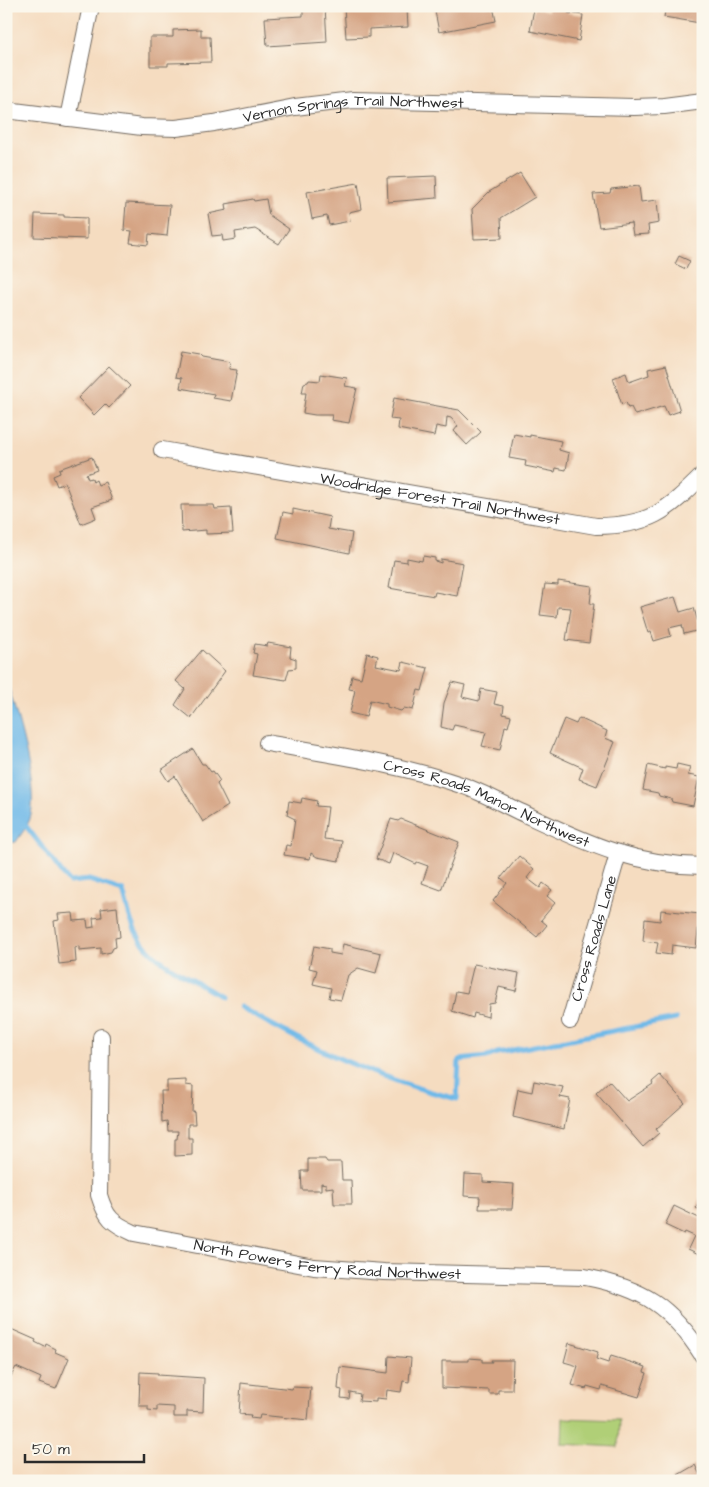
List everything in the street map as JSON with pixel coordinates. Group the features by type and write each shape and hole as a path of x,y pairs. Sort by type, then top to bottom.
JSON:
{"street":[{"path":"68,118 91,6"},
{"name":"Vernon Springs Trail Northwest","path":"6,110 142,127 176,128 214,124 295,107 353,100 634,107 703,102"},
{"name":"Woodridge Forest Trail Northwest","path":"162,450 596,526 619,526 646,520 670,507 703,475"},
{"name":"Cross Roads Manor Northwest","path":"267,743 386,764 465,787 589,844 618,854 649,862 681,866 703,866"},
{"name":"Cross Roads Lane","path":"570,1021 618,854"},
{"name":"North Powers Ferry Road Northwest","path":"101,1037 100,1194 104,1211 116,1225 134,1233 314,1267 384,1272 585,1277 613,1282 638,1292 654,1301 670,1314 693,1340 703,1356"}],"green space":[{"path":"563,1418 619,1420 618,1447 562,1444"}],"water":[{"path":"6,679 25,747 29,766 32,801 31,815 25,829 16,842 6,843"}],"building":[{"path":"303,6 325,6 327,42 267,46 265,18 303,16"},
{"path":"344,6 410,6 407,9 408,27 369,29 369,37 346,38"},
{"path":"434,6 493,6 496,21 439,32"},
{"path":"549,6 569,6 568,13 583,15 579,41 530,31 534,8 548,11"},
{"path":"666,6 703,6 700,23 664,17"},
{"path":"201,29 201,37 210,37 211,62 168,63 168,66 150,66 150,37 173,37 173,30"},
{"path":"520,173 535,197 501,218 502,238 474,239 472,209 489,192"},
{"path":"436,176 437,198 388,202 387,178"},
{"path":"358,183 362,209 349,212 350,221 329,225 327,216 312,219 307,192"},
{"path":"639,186 641,202 657,200 659,223 648,225 649,234 633,235 631,223 599,227 593,194 610,193 611,189"},
{"path":"253,199 254,201 266,199 269,215 289,229 279,244 255,229 235,232 236,239 223,241 222,235 212,236 208,214 227,210 226,204"},
{"path":"126,203 170,205 167,236 149,234 148,245 130,243 132,231 124,230"},
{"path":"35,214 87,218 87,239 34,237"},
{"path":"679,256 690,261 686,269 675,264"},
{"path":"181,351 230,362 229,369 237,370 231,401 213,398 214,394 180,388 182,378 176,377"},
{"path":"666,365 680,411 668,415 664,406 635,415 631,407 628,408 626,402 622,405 613,378 626,373 629,382 649,375 648,369"},
{"path":"109,366 130,386 109,408 105,404 94,415 78,398"},
{"path":"321,374 347,378 345,386 357,388 349,423 331,420 332,415 303,413 306,393 302,393 304,383 309,380 320,381"},
{"path":"394,398 459,410 481,432 467,445 454,431 458,426 451,418 447,417 446,428 436,426 434,436 398,429 399,420 390,419"},
{"path":"514,434 561,441 559,450 569,453 566,470 556,468 555,472 525,466 526,461 509,458"},
{"path":"92,457 97,470 86,474 88,479 92,478 93,482 96,480 98,485 105,482 112,500 92,507 96,518 81,524 65,483 57,486 53,476 60,473 59,469"},
{"path":"181,505 214,505 215,509 231,508 233,533 206,534 206,530 182,532"},
{"path":"293,509 330,517 328,529 352,533 349,553 277,538 283,512 293,514"},
{"path":"423,556 435,558 435,561 441,563 441,559 463,563 457,596 435,592 434,596 389,588 394,560 407,562 407,558 422,561"},
{"path":"558,581 592,586 590,604 594,604 589,643 566,640 571,608 558,607 557,617 540,615 545,584 558,585"},
{"path":"675,597 680,612 694,608 700,630 684,634 682,625 669,628 671,636 654,641 651,632 648,633 640,607"},
{"path":"268,643 291,647 290,657 296,659 296,668 289,669 286,680 253,675 257,654 253,653 255,644 267,646"},
{"path":"202,650 225,671 191,718 175,705 185,689 176,681"},
{"path":"367,653 378,656 376,665 401,670 403,662 428,668 422,691 418,690 413,710 404,708 401,711 387,707 387,704 370,700 366,717 350,713 355,690 349,689 352,676 361,678"},
{"path":"452,682 465,685 462,697 479,701 481,689 497,692 494,704 504,706 503,714 511,716 508,727 505,726 500,750 482,746 486,732 454,725 452,730 441,727 444,703"},
{"path":"579,718 607,731 605,738 615,742 597,786 579,779 583,768 550,753 564,719 576,724"},
{"path":"193,749 202,764 205,764 211,772 213,771 220,781 217,784 228,806 203,822 175,776 168,781 161,770"},
{"path":"677,764 690,767 688,775 699,777 693,806 672,802 671,799 659,796 658,793 643,790 648,765 665,769 665,767 676,769"},
{"path":"302,798 317,801 316,806 328,807 324,839 342,841 339,861 317,857 311,853 310,859 284,855 286,845 291,846 295,819 287,815 289,801 301,803"},
{"path":"391,819 398,821 401,819 459,842 441,890 422,883 428,866 417,862 416,864 393,853 389,864 376,859"},
{"path":"519,856 534,869 527,878 540,888 543,883 552,890 547,896 555,903 541,920 547,925 537,937 493,901 507,883 501,878"},
{"path":"117,907 120,937 115,938 116,947 111,952 101,954 101,948 79,950 79,946 75,947 76,962 59,964 54,921 59,920 58,914 73,913 74,921 87,920 88,928 94,927 93,918 102,917 101,909"},
{"path":"661,910 700,914 696,948 672,945 671,955 656,953 658,943 643,941 645,919 660,921"},
{"path":"343,944 381,953 376,973 358,968 348,975 341,1000 329,998 331,988 313,984 317,970 309,968 314,946 330,949 330,953 341,955"},
{"path":"474,964 519,973 516,991 499,987 495,1003 489,1004 488,1017 474,1013 473,1018 452,1011 456,991 467,993"},
{"path":"660,1075 685,1103 656,1129 659,1133 643,1147 596,1093 609,1081 627,1101 653,1084 652,1082"},
{"path":"186,1080 186,1085 193,1086 192,1112 194,1111 195,1124 188,1124 188,1138 192,1138 192,1155 175,1156 175,1139 177,1139 178,1131 168,1131 167,1121 162,1122 161,1091 167,1091 167,1081"},
{"path":"534,1081 563,1087 560,1097 570,1099 564,1129 513,1117 518,1089 532,1092"},
{"path":"308,1159 325,1159 327,1162 341,1162 342,1180 351,1180 352,1204 334,1204 333,1187 326,1188 326,1184 321,1183 321,1190 302,1190 301,1171 308,1171"},
{"path":"465,1174 483,1175 483,1182 514,1184 512,1209 479,1209 480,1197 464,1196"},
{"path":"701,1198 703,1199 703,1211 696,1208"},
{"path":"674,1206 703,1220 703,1256 688,1249 694,1236 685,1232 684,1234 665,1225"},
{"path":"11,1329 36,1340 35,1342 45,1347 46,1344 56,1349 55,1352 69,1358 56,1389 39,1383 41,1378 16,1367 10,1378 6,1377 6,1340"},
{"path":"569,1343 598,1352 596,1359 608,1363 611,1356 646,1367 644,1372 647,1373 639,1397 602,1386 601,1390 587,1386 586,1389 572,1385 578,1366 564,1362"},
{"path":"389,1356 411,1358 409,1382 403,1381 401,1392 387,1390 386,1399 376,1398 376,1402 359,1401 360,1394 350,1392 349,1399 341,1398 342,1390 338,1389 340,1367 388,1373"},
{"path":"469,1358 482,1359 482,1362 513,1360 512,1390 498,1390 498,1394 489,1394 489,1390 442,1388 442,1361 469,1361"},
{"path":"140,1372 204,1378 203,1412 187,1411 187,1417 174,1417 174,1407 157,1406 157,1411 148,1410 148,1406 139,1406"},
{"path":"241,1383 292,1389 293,1387 311,1388 308,1420 260,1415 259,1419 250,1418 251,1415 239,1414"},
{"path":"695,1465 703,1481 671,1481 671,1479"}],"waterway":[{"path":"26,826 69,882 89,880 123,891 134,927 143,943 151,952 174,969 221,997"},
{"path":"240,1007 293,1036 345,1061 399,1082 457,1099 459,1060 487,1057 497,1053 676,1019"}]}
